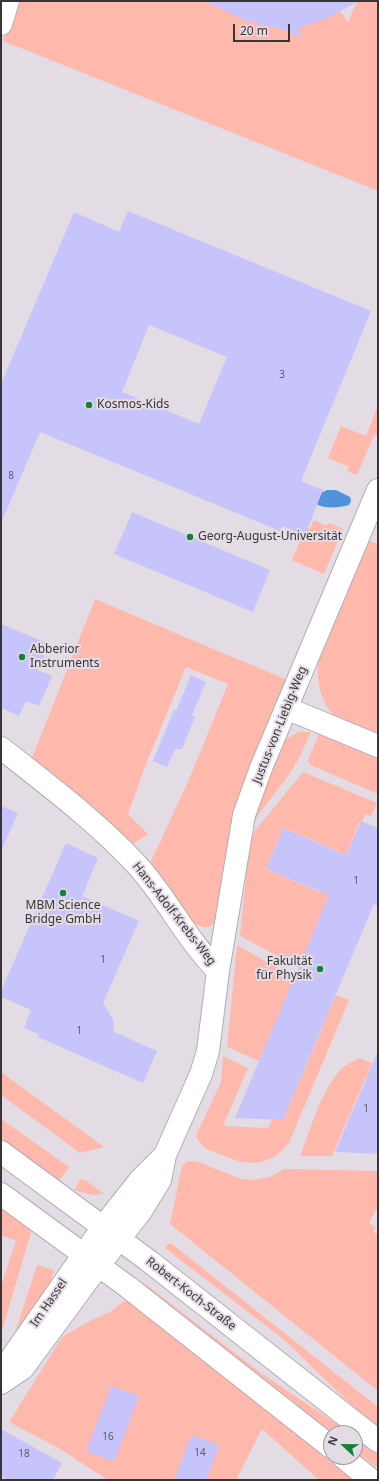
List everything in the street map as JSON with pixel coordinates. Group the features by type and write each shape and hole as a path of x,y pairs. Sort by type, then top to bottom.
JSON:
{"street":[{"path":"1,24 8,1"},
{"name":"Justus-von-Liebig-Weg","path":"218,971 244,815 261,768 378,490"},
{"path":"286,708 378,746"},
{"name":"Hans-Adolf-Krebs-Weg","path":"1,748 102,830 138,866 202,955 218,971 208,1051 202,1074 193,1097 165,1155 140,1180 111,1233"},
{"name":"Robert-Koch-Straße","path":"1,1152 111,1233 378,1441"},
{"path":"1,1194 91,1259 323,1441"},
{"name":"Im Hassel","path":"1,1383 8,1363 111,1233"},
{"path":"353,1465 371,1480"}],"shaded area":[{"path":"13,1 213,1 242,19 264,26 275,27 301,37 298,26 340,11 348,22 357,1 378,1 378,191 3,41"},
{"path":"377,408 378,436 374,435 357,475 347,471 349,467 328,458 341,426 366,436"},
{"path":"314,520 327,526 329,523 343,529 324,574 292,560 306,527 310,529"},
{"path":"367,540 378,544 378,727 374,736 345,724 330,710 321,692 318,672 320,652"},
{"path":"95,599 287,680 263,738 242,795 227,854 221,885 218,916 216,921 210,926 202,927 190,919 152,866 151,861 188,782 228,684 186,667 146,764 128,814 148,834 132,845 32,758"},
{"path":"299,732 311,732 298,760 292,771 258,815 250,829 248,829 284,740"},
{"path":"319,734 335,738 378,757 378,794 310,765 308,760"},
{"path":"303,772 377,803 371,816 365,814 362,822 360,821 342,865 333,861 338,851 283,828 266,869 320,892 333,886 299,967 240,936 249,846 254,832"},
{"path":"237,945 295,978 259,1061 227,1047"},
{"path":"336,995 349,1000 289,1143 274,1157 266,1161 250,1163 232,1159 203,1146 196,1136 221,1082 223,1056 248,1068 223,1126 268,1128 272,1120 283,1120"},
{"path":"360,1058 372,1063 332,1156 300,1156 325,1092 342,1069"},
{"path":"1,1072 104,1147 80,1153 1,1095"},
{"path":"1,1119 69,1167 59,1181 1,1139"},
{"path":"188,1161 199,1162 241,1179 254,1180 270,1177 284,1169 378,1171 378,1211 376,1210 369,1223 376,1228 373,1230 378,1235 378,1391 170,1224 182,1166"},
{"path":"80,1180 85,1180 104,1194 92,1195 74,1190"},
{"path":"1,1206 32,1229 1,1334 1,1286 16,1241 1,1235"},
{"path":"168,1244 172,1244 378,1407 378,1428 360,1413 283,1339 165,1248"},
{"path":"37,1265 54,1270 48,1289 14,1336"},
{"path":"144,1283 261,1373 338,1425 323,1425 323,1427 142,1285"},
{"path":"131,1301 271,1410 323,1454 323,1465 335,1465 353,1480 319,1480 262,1429 236,1480 108,1480 60,1449 9,1422 62,1337 90,1321 110,1312 123,1302"},
{"path":"363,1443 378,1455 378,1468 363,1458"}],"water":[{"path":"327,490 336,490 350,497 351,501 349,505 332,508 316,504 321,493"}],"building":[{"path":"205,1 359,1 327,18 299,28 301,37 275,27 264,26 242,19"},
{"path":"128,211 371,311 301,481 323,490 305,535 282,526 280,531 40,432 1,523 1,384 74,212 119,232","holes":["149,325 227,357 199,424 122,392"]},
{"path":"132,512 270,570 253,612 114,554"},
{"name":"Abberior Instruments","path":"1,624 49,644 38,670 52,676 39,706 26,701 19,716 1,708"},
{"path":"191,675 206,682 192,715 195,717 182,749 175,749 167,767 153,761 174,710 176,711"},
{"path":"1,806 18,813 1,851"},
{"name":"Fakultät für Physik","path":"361,821 378,828 378,906 374,904 283,1120 235,1118 329,895 266,869 283,828 346,855"},
{"path":"66,843 98,858 82,896 139,921 103,1003 113,1019 114,1032 157,1051 143,1083 38,1037 39,1034 24,1028 31,1010 1,997 1,991"},
{"path":"378,1051 378,1154 335,1152"},
{"path":"111,1386 139,1396 114,1462 86,1451"},
{"path":"1,1429 62,1463 53,1480 7,1480 1,1476"},
{"path":"191,1435 219,1445 206,1480 174,1480"}],"place":[{"name":"Kosmos-Kids","path":"89,405"},
{"name":"Georg-August-Universität","path":"190,537"},
{"name":"Abberior Instruments","path":"22,657"},
{"name":"MBM Science Bridge GmbH","path":"63,893"},
{"name":"Fakultät für Physik","path":"320,969"}]}
